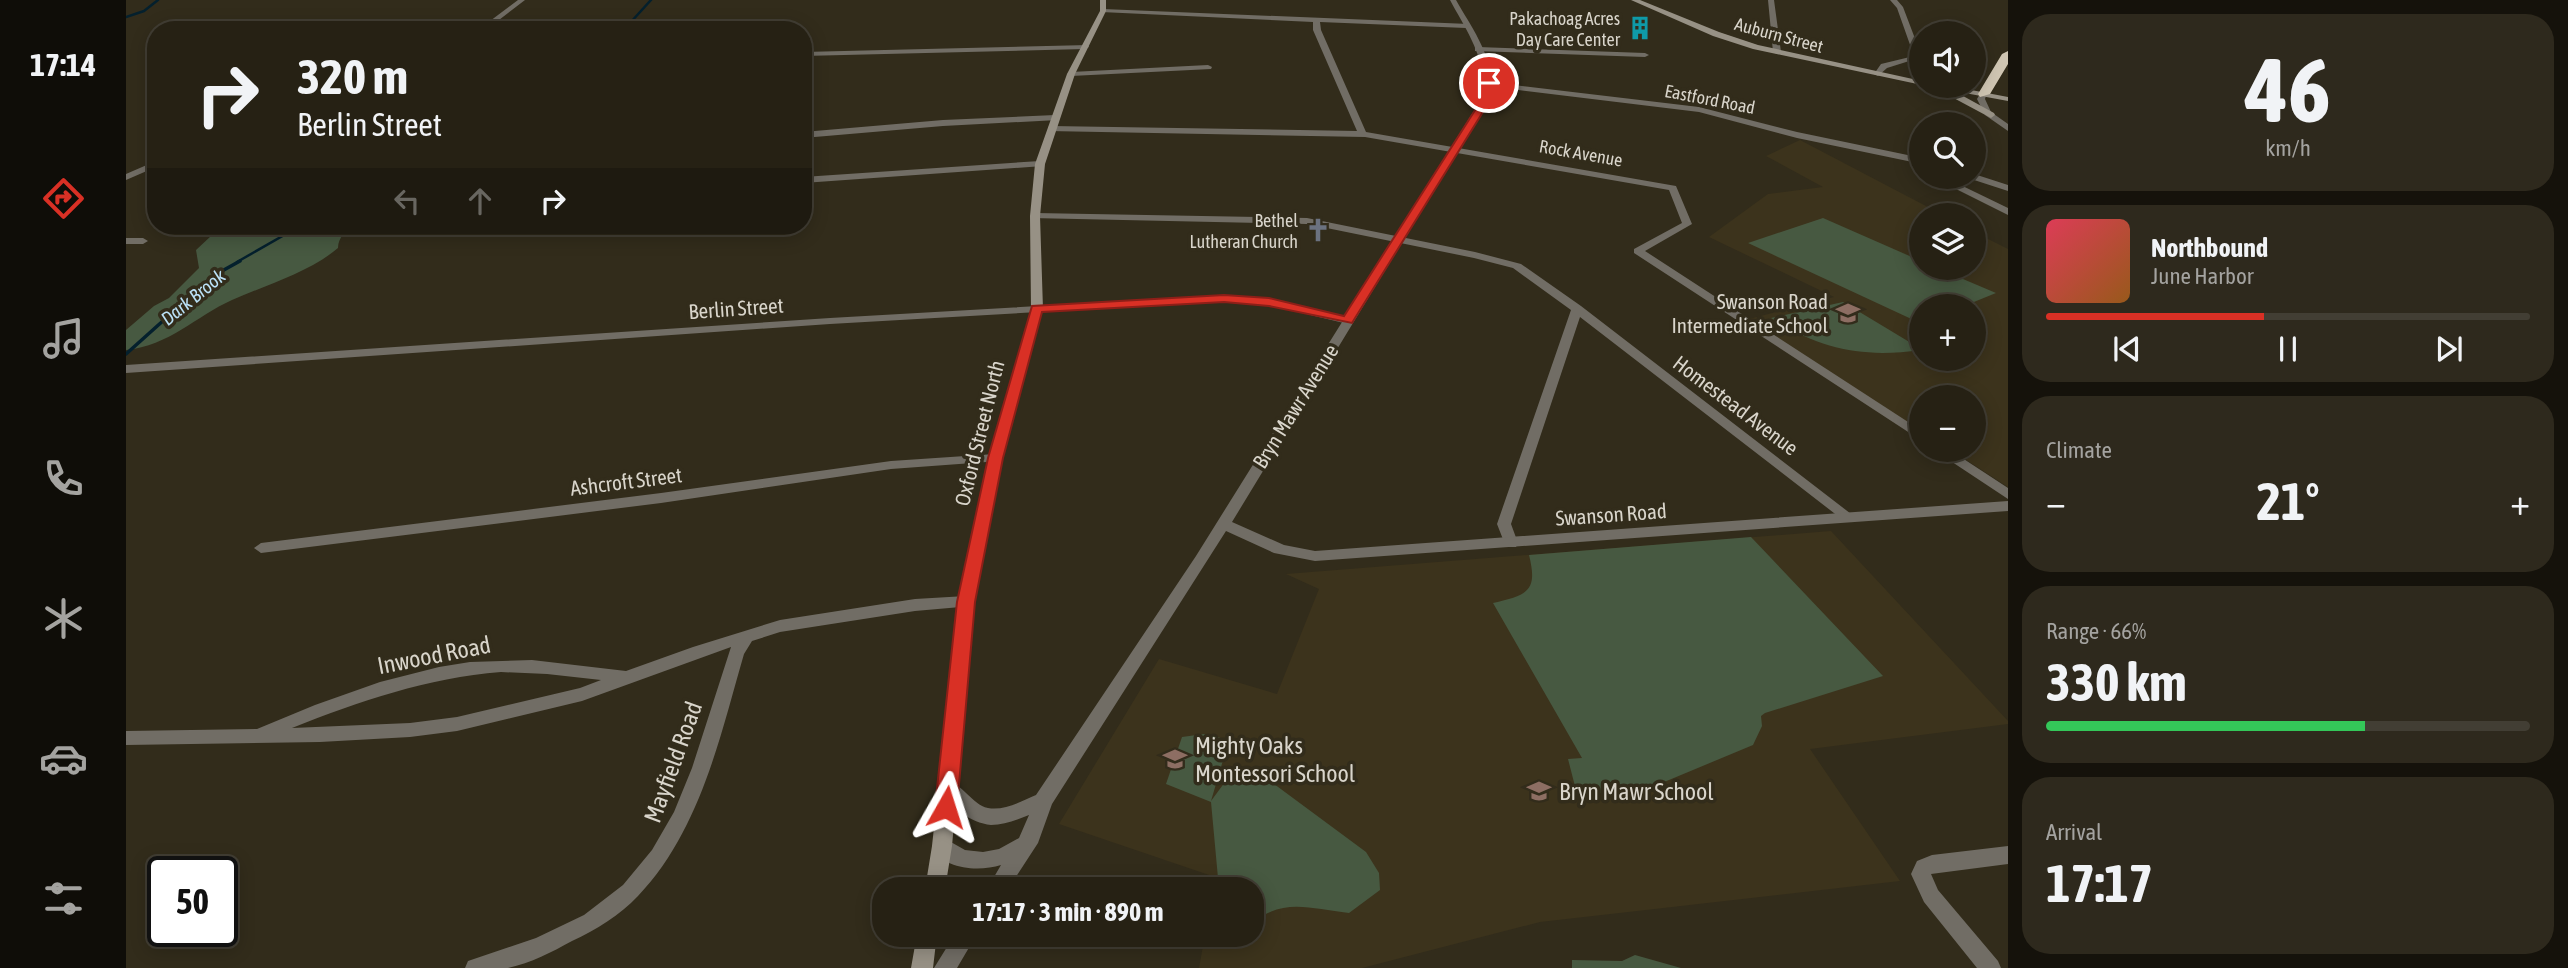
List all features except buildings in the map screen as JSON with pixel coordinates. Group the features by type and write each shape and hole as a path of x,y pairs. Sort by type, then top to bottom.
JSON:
{"highway":[{"path":"1986,72 2005,59"},
{"path":"1986,91 2005,59"}],"main road":[{"name":"Oxford Street North","path":"937,877 966,602 995,458 1037,309 1035,216 1040,163 1071,74 1103,11 1103,0"},
{"name":"Auburn Street","path":"1636,0 1716,34 1777,52 1909,80"},
{"name":"Auburn Street","path":"1963,98 1991,116"},
{"path":"922,968 925,947"}],"street":[{"path":"493,21 522,0"},
{"path":"1453,0 1485,65 1489,84"},
{"path":"1771,0 1777,52"},
{"path":"1878,74 1884,66 1918,57 1900,7 1893,0"},
{"path":"1103,11 1162,10 1466,26"},
{"path":"1316,20 1317,30 1362,133"},
{"path":"812,54 1085,47"},
{"path":"1478,49 1645,55"},
{"path":"1071,74 1208,67"},
{"name":"Bryn Mawr Avenue","path":"1005,877 1028,842 1044,801 1223,523 1455,150 1484,102 1489,84"},
{"name":"Eastford Road","path":"1489,84 1699,110 1797,135 1909,158"},
{"path":"1982,98 1991,116 2008,127"},
{"path":"2003,98 1997,113 2008,127"},
{"path":"812,134 943,123 1055,118"},
{"name":"Rock Avenue","path":"1051,129 1362,133 1673,188 1687,224 1638,251 1909,428"},
{"path":"1890,153 1909,162"},
{"path":"812,179 1040,163"},
{"path":"127,176 147,168"},
{"path":"1986,181 2008,188"},
{"path":"1961,189 2008,212"},
{"name":"Homestead Avenue","path":"1035,216 1293,220 1399,238 1524,269 1849,517"},
{"path":"126,241 143,241"},
{"name":"Berlin Street","path":"126,369 1224,299 1269,302 1348,321"},
{"path":"1511,543 1504,524 1577,308"},
{"name":"Ashcroft Street","path":"261,548 661,498 891,465 995,458"},
{"path":"1959,462 2008,494"},
{"name":"Swanson Road","path":"1223,523 1269,546 1306,555 1511,543 2008,506"},
{"name":"Inwood Road","path":"126,738 356,734 450,725 544,705 747,635 849,614 915,605 966,602"},
{"name":"Mayfield Road","path":"476,968 539,947 579,929 621,900 651,871 675,835 686,809 736,653 747,635"},
{"name":"Inwood Road","path":"256,736 365,694 453,671 510,666 628,677"},
{"path":"948,788 965,807 976,814 986,816 1009,815 1044,801"},
{"path":"942,846 960,858 986,861 1008,855 1028,842"},
{"path":"1990,968 1931,896 1921,874 1924,867 1932,864 2008,855"},
{"path":"945,968 959,947"}],"shaded area":[{"name":"Swanson Road Intermediate School","path":"1800,140 1920,203 1909,203 1909,280 1986,280 1986,238 2008,249 2008,487 1969,462 1986,462 1986,385 1909,385 1909,423 1749,319 1834,297 1709,237 1768,194 1823,187 1766,156"},
{"name":"Bryn Mawr School","path":"1831,531 2008,724 1810,749 1900,881 1540,922 1362,968 1199,968 1203,947 1264,947 1264,877 1215,877 1059,824 1159,659 1277,694 1319,589 1286,574"}],"green space":[{"path":"1823,218 1909,256 1909,280 1965,280 1996,293 1986,297 1986,294 1909,294 1909,318 1748,243"},
{"path":"343,235 338,248 314,264 232,300 156,343 126,350 126,330 154,306 169,298 199,268 196,250 211,236"},
{"path":"1843,302 1909,342 1909,351 1880,353 1843,349 1807,338 1771,318"},
{"path":"1751,537 1883,676 1765,713 1761,716 1762,726 1753,745 1657,785 1632,792 1577,794 1568,759 1582,758 1493,603 1515,597 1527,590 1532,577 1529,555"},
{"path":"1204,734 1229,740 1211,801 1225,782 1270,781 1366,852 1379,873 1380,890 1349,913 1297,907 1274,910 1264,915 1264,877 1218,877 1211,802 1166,784 1182,737"},
{"path":"1635,955 1681,968 1572,968 1572,960 1622,961"}],"waterway":[{"path":"126,17 144,11 158,0"},
{"name":"Dark Brook","path":"632,21 651,0"},
{"name":"Dark Brook","path":"237,262 284,235"},
{"name":"Dark Brook","path":"126,354 213,276 240,261"}],"place":[{"name":"Pakachoag Acres Day Care Center","path":"1640,28"},
{"name":"Bethel Lutheran Church","path":"1318,230"},
{"name":"Swanson Road Intermediate School","path":"1848,313"},
{"name":"Mighty Oaks Montessori School","path":"1175,759"},
{"name":"Bryn Mawr School","path":"1539,791"}],"route":[{"path":"946,807 966,602 995,458 1037,309 1224,299 1252,300 1348,321 1482,107 1489,83"}]}
